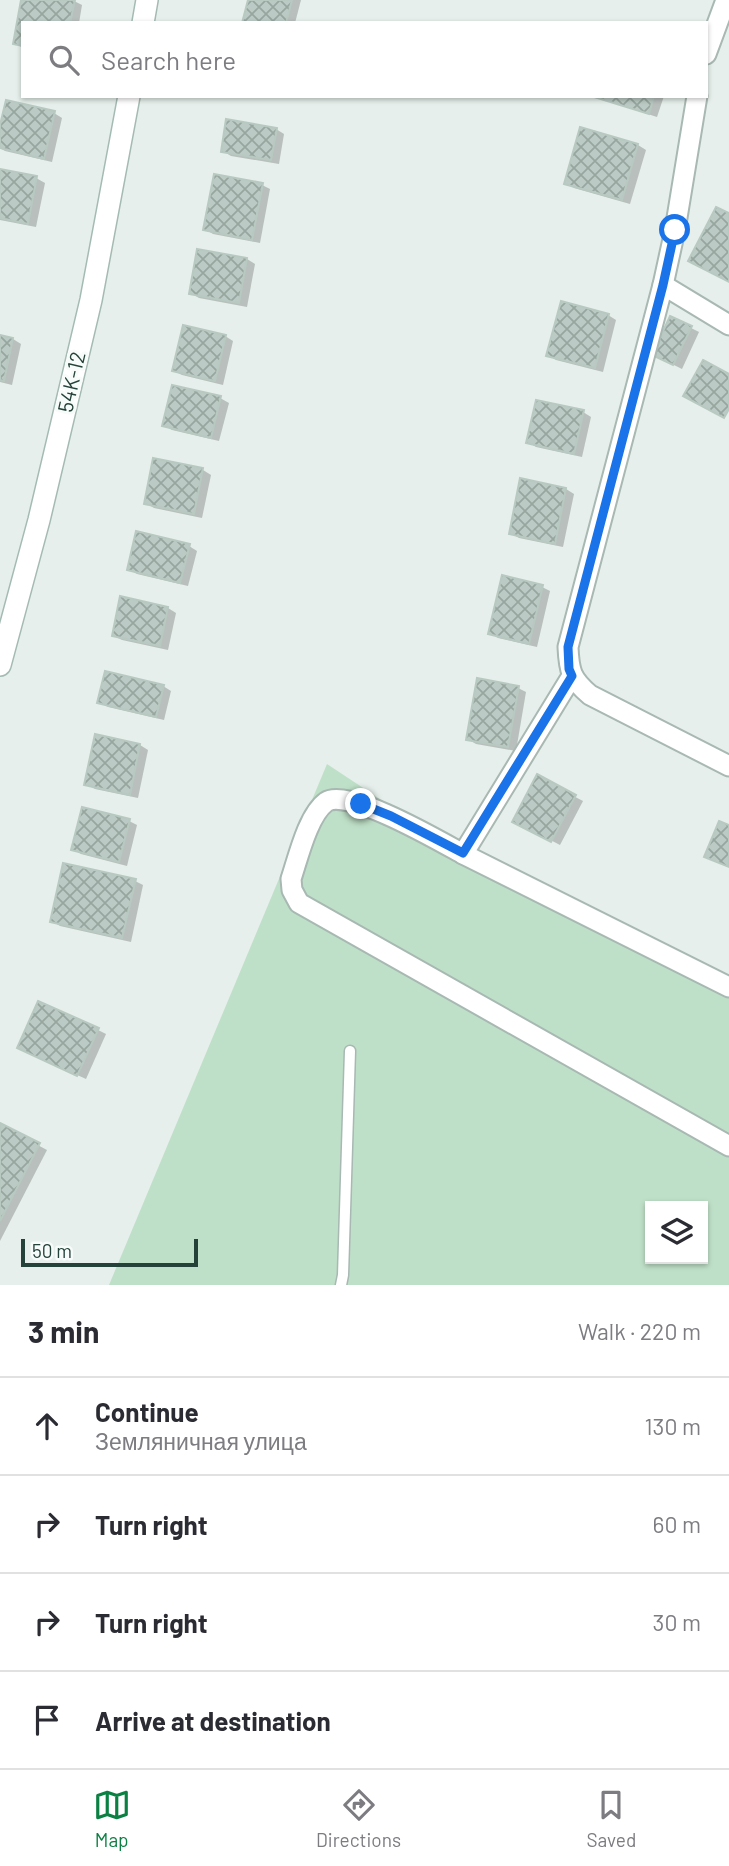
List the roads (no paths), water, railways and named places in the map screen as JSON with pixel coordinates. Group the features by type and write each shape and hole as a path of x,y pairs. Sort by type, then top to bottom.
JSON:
{"street":[{"path":"143,21 147,0"},
{"path":"708,49 726,0"},
{"name":"54K-12","path":"0,665 39,520 91,300 129,98"},
{"path":"697,98 663,285 568,647 569,669 578,684 590,695 729,766"},
{"path":"663,285 729,325"},
{"path":"463,853 572,676"},
{"path":"729,987 391,816 361,804 335,798 326,802 313,818 290,879 299,904 729,1146"}],"lane":[{"path":"341,1285 344,1275 350,1051"}]}
